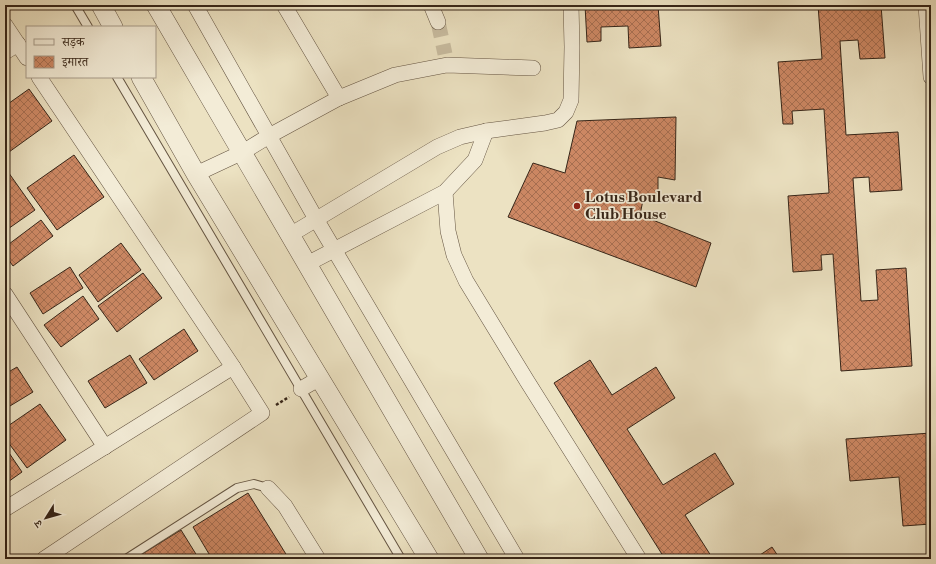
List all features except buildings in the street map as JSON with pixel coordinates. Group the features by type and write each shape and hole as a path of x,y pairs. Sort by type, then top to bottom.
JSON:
{"street":[{"path":"101,5 112,26"},
{"path":"156,5 479,559"},
{"path":"194,5 316,219 517,559"},
{"path":"431,5 438,22"},
{"path":"290,235 437,147 460,137 486,131 558,120 566,112 571,100 571,5"},
{"path":"926,5 931,77"},
{"path":"288,6 340,98"},
{"path":"5,25 11,48 26,57"},
{"path":"196,174 243,152 269,136 340,98 395,74 446,59 533,68"},
{"path":"40,78 233,367 262,414 44,559"},
{"path":"142,78 196,174 429,559"},
{"path":"307,264 445,192 475,160 486,131"},
{"path":"445,192 448,231 454,255 466,281 639,559"},
{"path":"5,294 105,447"},
{"path":"5,509 233,367"},
{"path":"301,389 320,378"},
{"path":"268,488 285,506 318,559"}],"lane":[{"path":"75,5 87,26"},
{"path":"118,78 401,559"},
{"path":"126,559 238,488 254,484 268,488"}],"path":[{"path":"262,414 301,389"}],"tunnel":[{"path":"438,22 445,54"}],"place":[{"name":"Lotus Boulevard Club House","path":"577,206"}]}
